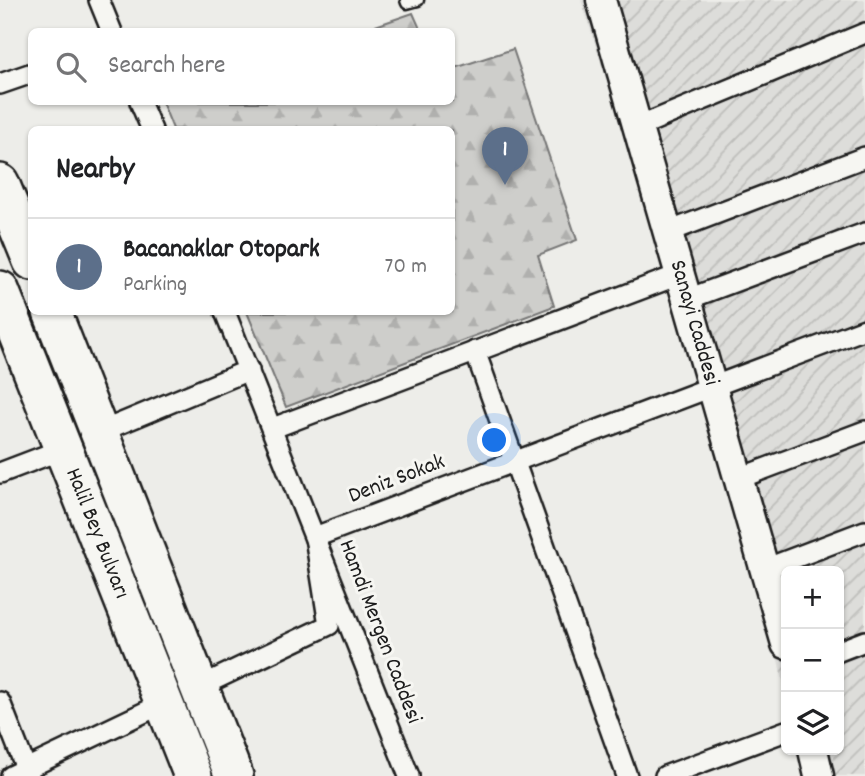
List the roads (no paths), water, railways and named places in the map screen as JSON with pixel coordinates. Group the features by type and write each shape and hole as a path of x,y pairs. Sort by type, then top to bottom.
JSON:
{"highway":[{"path":"0,183 28,251"},
{"name":"Halil Bey Bulvarı","path":"0,290 193,776"},
{"name":"Halil Bey Bulvarı","path":"53,315 234,776"}],"street":[{"path":"99,0 110,28"},
{"name":"Sanayi Caddesi","path":"601,0 782,629"},
{"path":"638,127 865,33"},
{"path":"0,84 28,74"},
{"path":"142,105 150,126"},
{"path":"668,232 865,157"},
{"path":"273,428 475,351 865,233"},
{"name":"Hamdi Mergen Caddesi","path":"226,315 409,776"},
{"name":"Deniz Sokak","path":"316,537 865,330"},
{"path":"475,351 627,776"},
{"path":"100,432 249,370"},
{"path":"740,478 865,431"},
{"path":"0,473 63,449"},
{"path":"765,569 865,531"},
{"path":"199,687 329,625 316,537"},
{"path":"844,649 865,641"},
{"path":"0,702 22,773 164,703"},
{"path":"665,776 781,733"},
{"path":"814,755 818,776"}],"lane":[{"path":"406,0 407,3 418,0"}],"place":[{"name":"Bacanaklar Otopark","path":"505,185"}]}
